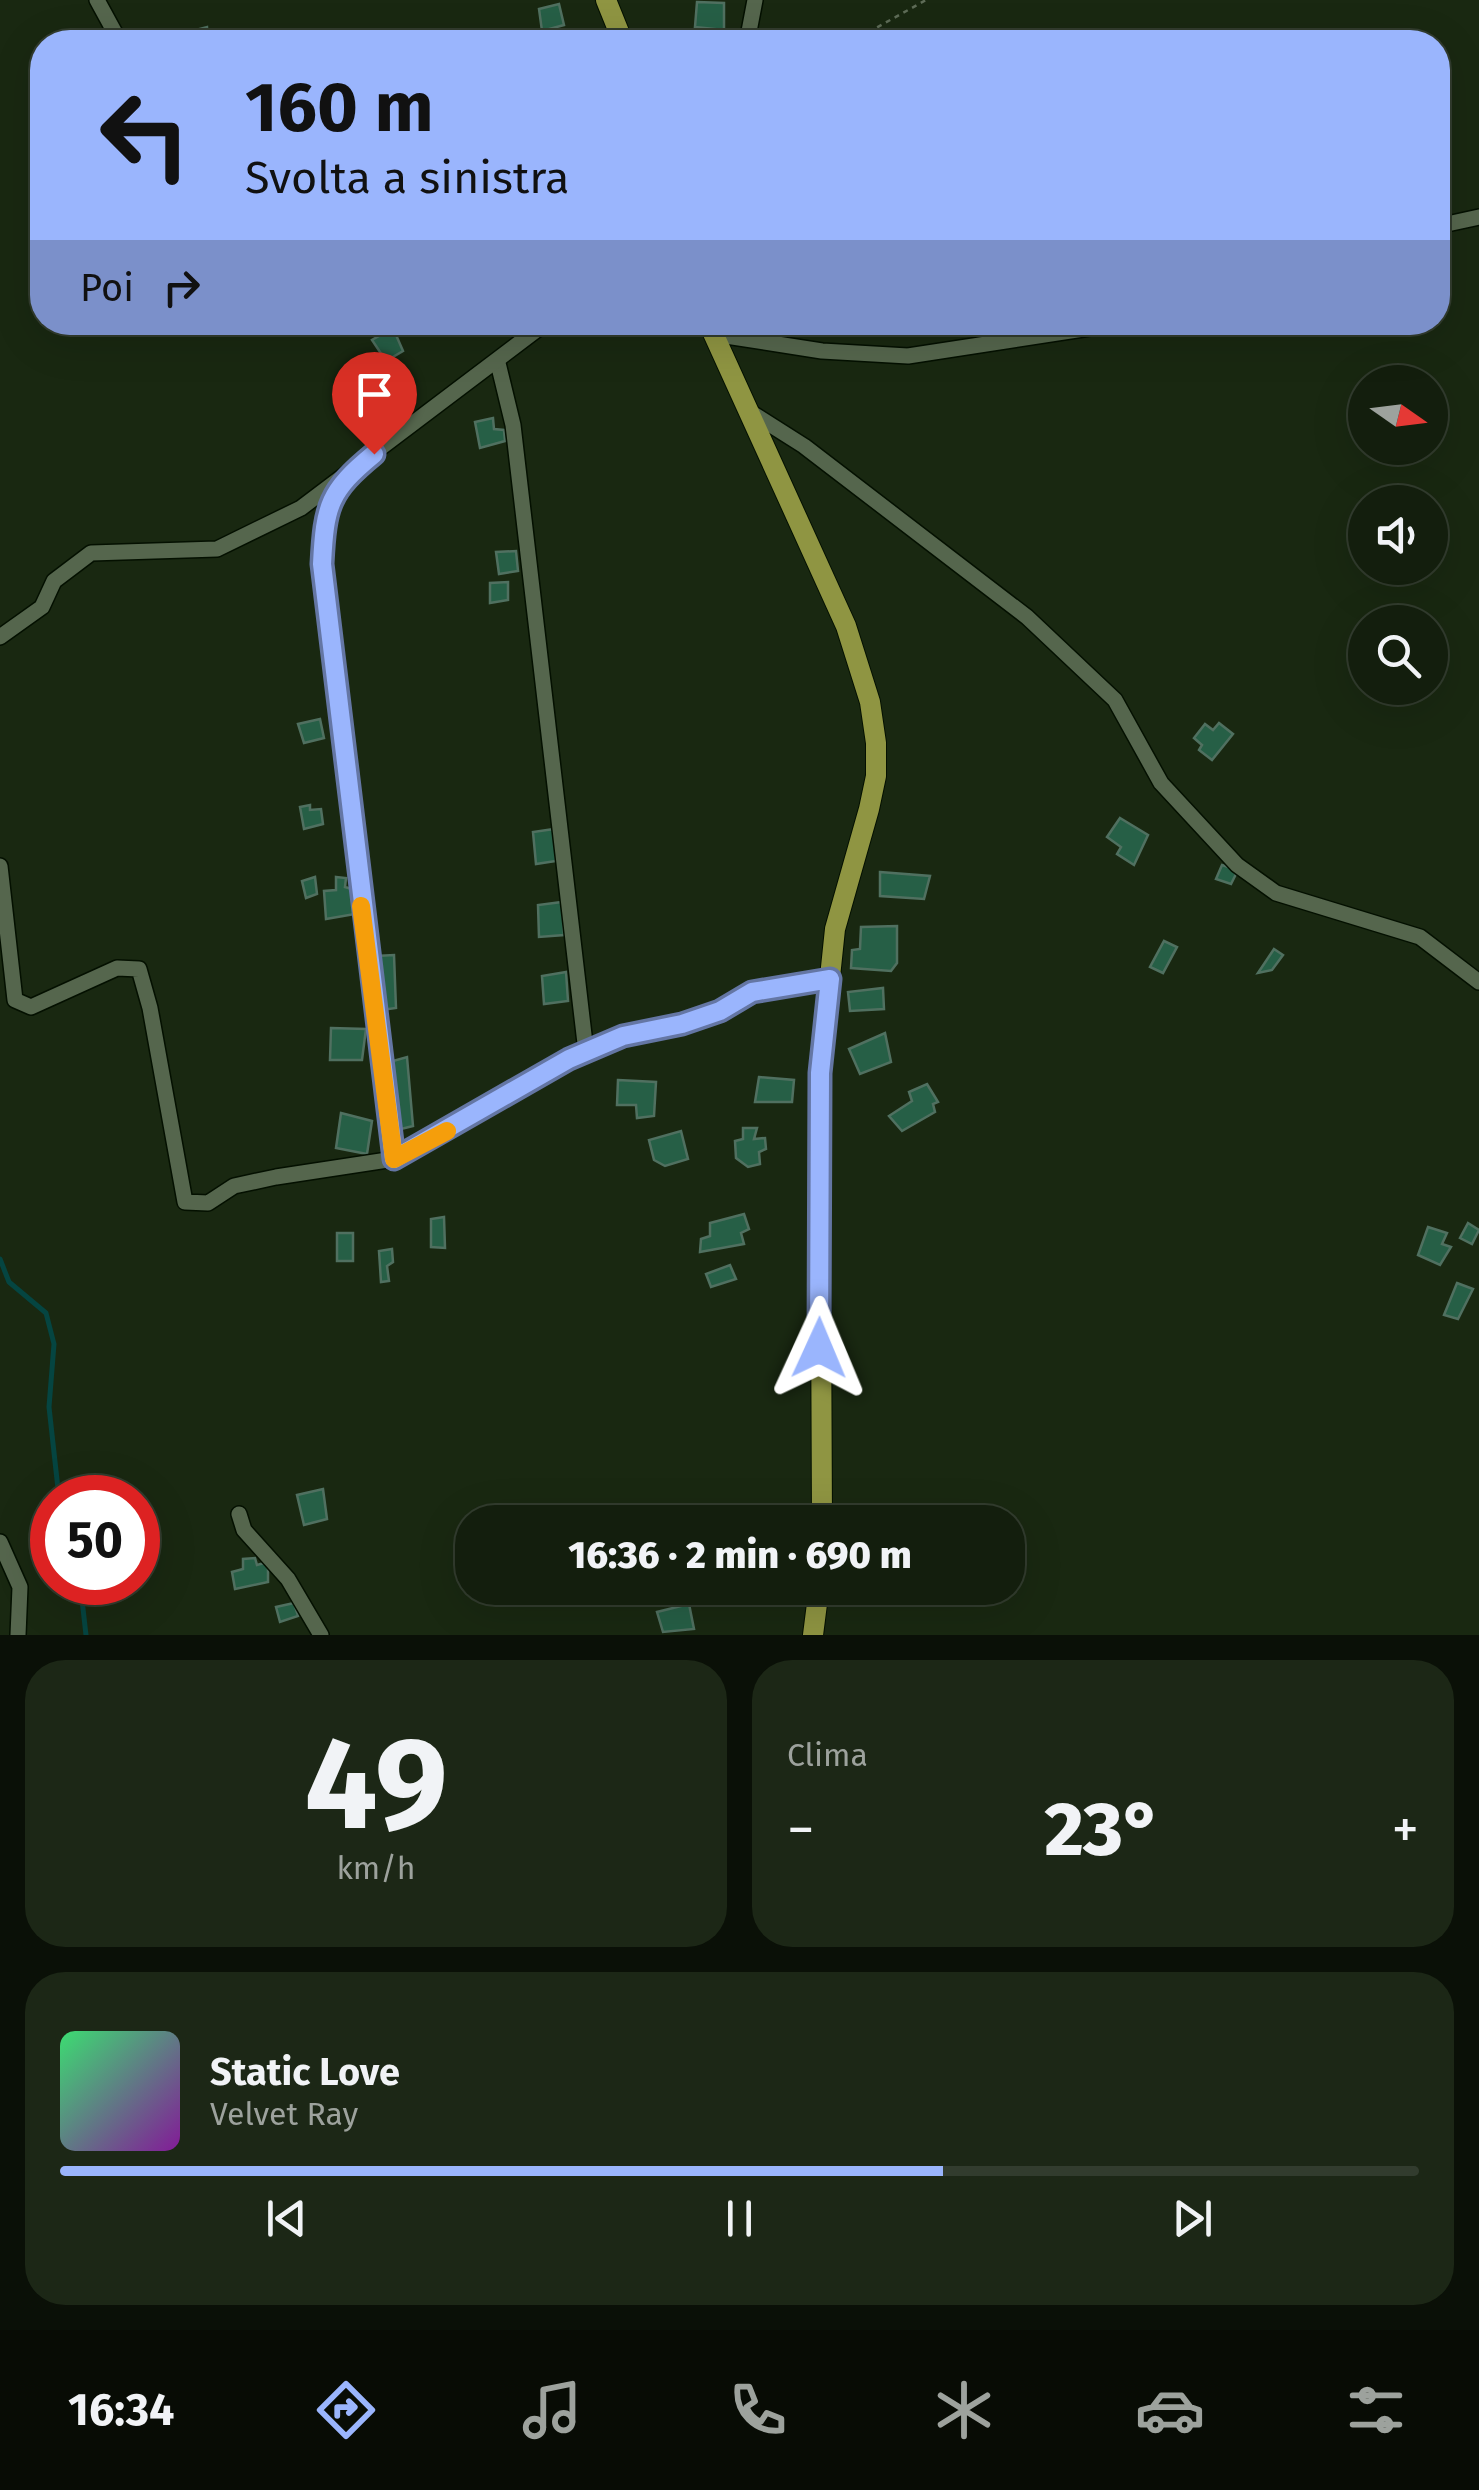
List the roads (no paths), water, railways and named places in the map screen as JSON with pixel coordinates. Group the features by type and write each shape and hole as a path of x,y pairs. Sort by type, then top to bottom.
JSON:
{"main road":[{"path":"606,0 618,30"},
{"path":"714,335 846,626 870,702 876,743 876,776 834,929 820,1073 822,1505"},
{"path":"814,1635 817,1605"}],"street":[{"path":"97,0 113,30"},
{"path":"750,30 754,0"},
{"path":"1450,224 1479,218"},
{"path":"0,637 42,607 54,581 90,553 217,549 301,508 531,335"},
{"path":"745,335 822,351 908,356 1044,335"},
{"path":"498,363 514,425 586,1052"},
{"path":"748,410 804,446 1040,629 1115,700 1161,783 1237,865 1276,893 1420,936 1479,982"},
{"path":"338,483 324,524 322,564 394,1159"},
{"path":"0,866 15,1000 31,1008 117,968 138,969 154,1026 186,1202 208,1202 234,1186 276,1177 394,1159 586,1052 623,1036 682,1024 720,1011 752,992 830,979"},
{"path":"238,1514 244,1530 288,1579 321,1635"},
{"path":"0,1542 20,1588 18,1635"}],"waterway":[{"path":"0,1259 9,1282 46,1313 54,1344 49,1407 56,1475"},
{"path":"83,1605 86,1635"}]}
